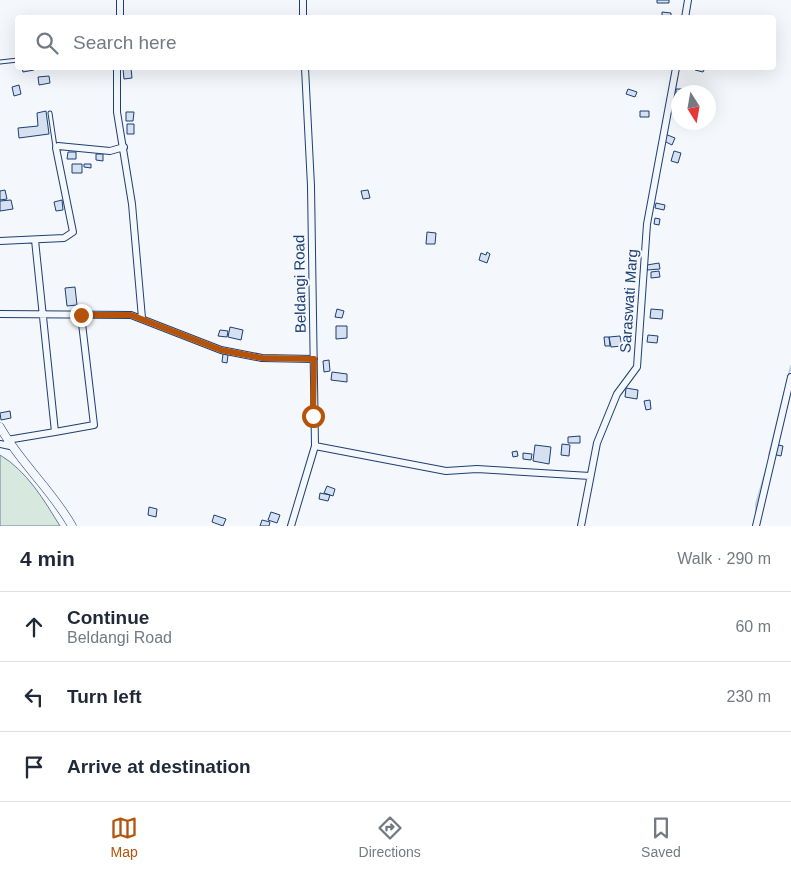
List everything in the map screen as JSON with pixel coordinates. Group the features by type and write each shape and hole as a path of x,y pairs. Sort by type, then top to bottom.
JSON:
{"street":[{"path":"120,0 120,15"},
{"path":"303,0 303,15"},
{"path":"686,15 688,0"},
{"path":"118,70 118,112 132,204 142,318"},
{"name":"Beldangi Road","path":"292,526 315,446 310,186 305,70"},
{"name":"Saraswati Marg","path":"581,526 596,443 608,411 617,394 637,367 647,224 676,70"},
{"path":"0,241 64,238 70,236 73,232 56,148 61,145 110,151 124,147"},
{"path":"35,240 55,432"},
{"path":"0,314 116,314 142,318 221,350 262,358 314,359"},
{"path":"6,443 94,425 81,315"},
{"path":"756,526 790,377"},
{"path":"0,427 6,443 64,512 72,526"},
{"path":"315,446 446,471 477,469 590,476"}],"lane":[{"path":"0,62 15,60"},
{"path":"50,113 56,148"}],"shaded area":[{"path":"0,455 19,469 27,478 60,526 0,526"}],"building":[{"path":"657,0 669,0 669,3 657,3"},
{"path":"662,12 671,13 671,15 662,15"},
{"path":"123,70 131,70 132,78 124,79"},
{"path":"49,76 50,83 39,85 38,77"},
{"path":"19,85 21,94 14,96 12,87"},
{"path":"628,89 637,92 635,97 626,94"},
{"path":"46,111 49,134 19,138 18,128 38,126 37,113"},
{"path":"640,111 649,111 649,117 640,117"},
{"path":"126,112 134,112 133,121 126,121"},
{"path":"127,124 134,124 134,134 127,134"},
{"path":"665,134 675,138 672,145 662,140"},
{"path":"674,151 681,153 678,163 671,161"},
{"path":"68,152 76,152 76,159 67,159"},
{"path":"96,154 103,154 103,161 96,160"},
{"path":"72,164 82,164 82,173 72,173"},
{"path":"84,164 91,164 91,168 84,167"},
{"path":"5,190 7,199 0,200 0,191"},
{"path":"368,190 370,198 363,199 361,191"},
{"path":"11,200 13,209 0,211 0,201"},
{"path":"62,200 63,210 56,211 54,202"},
{"path":"656,203 665,205 664,210 655,208"},
{"path":"655,218 660,219 659,225 654,224"},
{"path":"427,232 436,233 435,244 426,244"},
{"path":"487,252 490,254 487,263 479,260 481,253 486,255"},
{"path":"659,263 660,269 647,270 647,265"},
{"path":"659,271 660,277 651,278 651,272"},
{"path":"75,287 77,305 67,306 65,288"},
{"path":"337,309 344,311 342,318 335,317"},
{"path":"651,309 663,310 662,319 650,318"},
{"path":"336,326 347,326 347,338 336,339"},
{"path":"230,327 243,330 241,340 228,337"},
{"path":"220,330 228,331 227,337 218,336"},
{"path":"648,335 658,336 657,343 647,342"},
{"path":"620,336 622,346 611,347 609,337"},
{"path":"604,337 609,337 610,346 605,346"},
{"path":"223,354 228,355 227,363 222,362"},
{"path":"329,360 330,371 324,372 323,361"},
{"path":"332,372 347,374 347,382 331,380"},
{"path":"626,388 638,390 637,399 625,397"},
{"path":"650,400 651,409 646,410 644,401"},
{"path":"10,411 11,418 1,420 0,413"},
{"path":"580,436 580,443 568,443 568,437"},
{"path":"562,444 570,445 569,456 561,455"},
{"path":"774,444 783,446 781,456 772,454"},
{"path":"535,445 551,447 549,464 533,461"},
{"path":"517,451 518,456 513,457 512,452"},
{"path":"523,453 532,454 531,460 523,459"},
{"path":"327,486 335,489 333,496 324,493"},
{"path":"320,493 330,495 328,501 319,499"},
{"path":"149,507 157,509 156,517 148,515"},
{"path":"271,512 280,515 277,523 268,520"},
{"path":"214,515 226,519 223,526 212,522"},
{"path":"262,520 270,522 269,526 260,526"}],"waterway":[{"path":"788,378 791,366"},
{"path":"769,455 787,382"},
{"path":"756,516 756,504 768,463"}],"route":[{"path":"81,315 131,315 209,347 221,350 262,358 314,359 313,416"}]}
